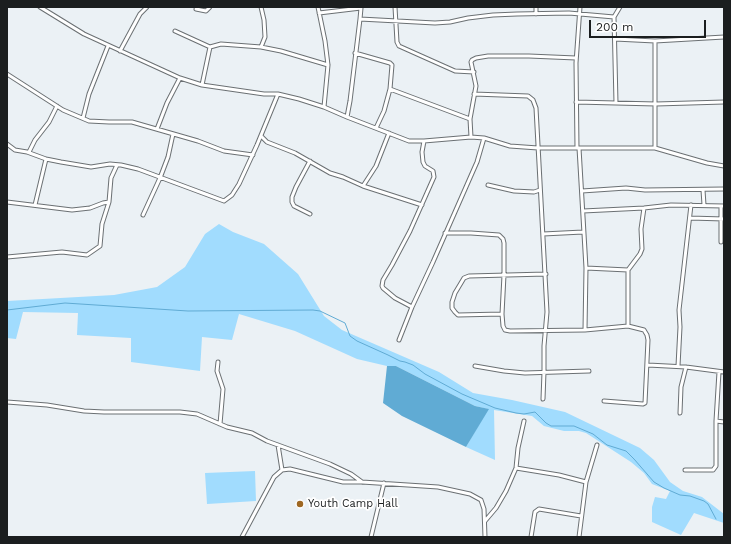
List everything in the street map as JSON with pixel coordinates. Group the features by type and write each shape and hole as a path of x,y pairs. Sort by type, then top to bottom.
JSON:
{"street":[{"path":"40,7 84,34 120,52 180,78 202,85 264,94 278,94 324,107 346,117 409,140 424,141 471,137 484,138 510,146 538,148 655,148 707,163 724,166"},
{"path":"120,52 140,14 147,7"},
{"path":"196,9 206,11 210,7"},
{"path":"261,7 264,20 265,37 261,47"},
{"path":"318,7 328,65 324,107"},
{"path":"395,7 394,20 397,42 399,46 455,71 474,72"},
{"path":"536,7 536,14"},
{"path":"580,7 576,58 576,102 586,268 585,330"},
{"path":"616,103 614,17 620,7"},
{"path":"319,13 361,8 350,101 346,117"},
{"path":"360,19 442,22 493,15 580,14 614,17"},
{"path":"175,31 210,47 221,44 261,47 281,51 328,65"},
{"path":"615,40 655,41 724,37"},
{"path":"655,41 655,148"},
{"path":"83,118 89,94 108,46"},
{"path":"202,85 210,47"},
{"path":"355,53 390,63 392,65 390,89 384,111 376,128"},
{"path":"471,137 470,119 476,86 471,62 472,60 488,56 576,58"},
{"path":"7,74 69,113 89,121 132,122 224,151 253,155"},
{"path":"157,129 167,103 180,78"},
{"path":"390,89 470,119"},
{"path":"7,144 15,150 29,152 46,159 91,167 117,165 138,169 224,200 229,198 239,184 253,155 278,94"},
{"path":"474,94 528,96 533,100 536,108 547,312 542,399"},
{"path":"576,102 656,104 724,102"},
{"path":"29,152 35,140 49,122 57,106"},
{"path":"363,186 376,166 389,133"},
{"path":"143,215 160,178 168,157 174,134"},
{"path":"261,136 267,142 294,153 330,173 422,206"},
{"path":"399,340 412,307 477,162 484,138"},
{"path":"412,307 395,298 382,286 383,280 392,266 422,206 434,177 433,171 423,162 422,152 424,141"},
{"path":"257,145 267,142"},
{"path":"35,205 46,159"},
{"path":"310,161 296,186 292,197 294,206 310,214"},
{"path":"7,257 62,252 87,255 100,246 102,224 109,202 112,178 117,165"},
{"path":"488,185 514,191 534,192 540,190"},
{"path":"582,191 626,188 644,190 724,189"},
{"path":"703,190 704,205"},
{"path":"7,202 77,210 90,208 109,202"},
{"path":"583,211 671,205 723,206 721,242"},
{"path":"678,366 680,327 679,310 691,205"},
{"path":"628,326 628,270 642,249 641,228 644,208"},
{"path":"690,218 722,219"},
{"path":"543,234 584,232"},
{"path":"446,233 499,235 503,239 504,275 502,314 503,326 505,330 585,330 628,326 644,330 647,335 648,365 645,403 604,401"},
{"path":"586,268 628,270"},
{"path":"502,314 458,315 452,308 452,302 464,278 469,276 546,274"},
{"path":"218,362 217,371 223,389 220,424"},
{"path":"648,365 678,366 724,372"},
{"path":"475,366 504,372 525,373 589,371"},
{"path":"680,414 682,388 686,367"},
{"path":"685,470 713,470 715,468 719,372"},
{"path":"7,402 47,405 84,411 180,412 197,414 220,424 252,434 330,464 351,474 362,482"},
{"path":"485,521 496,508 506,491 516,468 518,448 524,421"},
{"path":"716,421 724,422"},
{"path":"278,445 282,470"},
{"path":"578,537 586,482 597,445"},
{"path":"516,468 559,475 586,482"},
{"path":"242,537 274,477 282,470 290,469 343,482 438,487 470,494 481,500 484,509 485,537"},
{"path":"371,537 384,483"},
{"path":"531,537 535,512 539,509 581,516"}],"shaded area":[{"path":"219,224 233,232 264,244 298,274 324,316 342,330 439,372 473,393 565,412 640,448 654,460 670,482 683,491 702,497 724,514 724,523 694,513 681,535 652,522 652,507 655,497 666,499 670,491 652,484 644,473 631,462 586,433 579,431 564,431 544,426 532,416 494,410 495,460 466,447 488,409 475,406 396,366 387,366 357,359 295,331 239,314 232,340 202,337 200,371 131,362 131,338 77,335 78,313 23,312 16,339 7,338 7,301 114,295 157,287 185,267 205,234"},
{"path":"387,366 396,366 475,406 489,409 466,447 402,416 383,403"},
{"path":"255,471 256,501 207,504 205,473"}],"waterway":[{"path":"7,310 65,303 188,311 320,311 345,323 350,336 357,341 400,361 413,365 425,374 462,394 495,408 524,414 535,412 551,426 574,426 593,434 607,445 626,451 654,482 680,495 690,496 704,501 708,504 716,519"}],"place":[{"name":"Youth Camp Hall","path":"300,504"}]}
